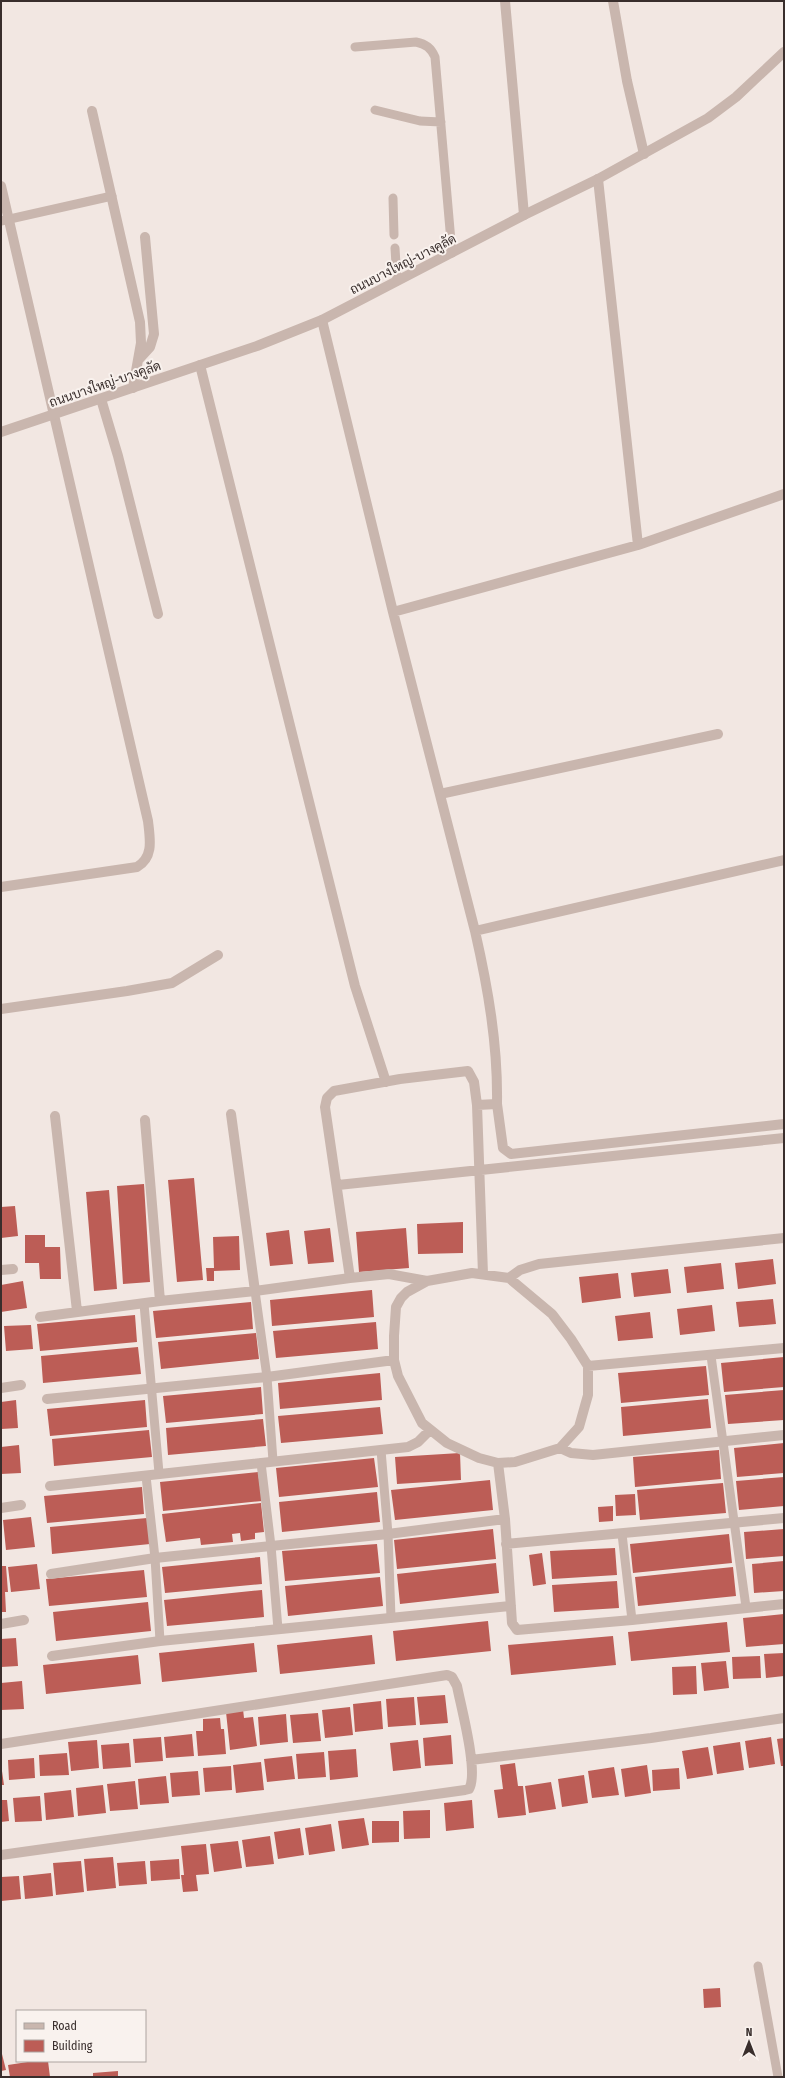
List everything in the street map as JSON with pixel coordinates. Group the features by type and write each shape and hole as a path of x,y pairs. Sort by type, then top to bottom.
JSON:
{"street":[{"path":"505,1 524,215"},
{"path":"613,1 627,81 644,154"},
{"name":"ถนนบางใหญ่-บางคูลัด","path":"1,432 257,346 322,320 452,254 524,215 598,179 708,118 736,97 784,52"},
{"path":"92,110 140,322 142,343 133,388"},
{"path":"598,179 638,546"},
{"path":"1,186 5,220 54,415 148,821 150,843 148,854 144,863 137,867 1,887"},
{"path":"139,359 150,348 154,334 145,237"},
{"path":"322,320 393,612 475,931 486,980 497,1062 497,1104 503,1148 511,1154 784,1124"},
{"path":"200,365 355,986 386,1082"},
{"path":"101,399 118,456 158,614"},
{"path":"393,612 638,546 784,494"},
{"path":"440,794 718,734"},
{"path":"475,931 784,860"},
{"path":"1,1009 172,983 218,955"},
{"path":"350,1278 338,1185 325,1106 327,1098 334,1091 386,1082 468,1071 474,1082 477,1105 483,1274"},
{"path":"477,1105 497,1104"},
{"path":"231,1114 255,1291"},
{"path":"55,1116 77,1311"},
{"path":"145,1120 160,1301"},
{"path":"338,1185 784,1138"},
{"path":"509,1278 520,1270 538,1264 784,1238"},
{"path":"1,1270 13,1269"},
{"path":"472,1273 483,1274 509,1278 552,1314 571,1339 588,1366 588,1395 579,1427 560,1448 515,1462 498,1462 479,1458 447,1443 430,1430 422,1423 398,1376 394,1360 396,1307 407,1292 427,1281 472,1273"},
{"path":"40,1317 77,1311 389,1274 427,1281"},
{"path":"588,1366 711,1356 784,1348"},
{"path":"47,1399 267,1377 394,1360"},
{"path":"1,1388 21,1385"},
{"path":"50,1486 408,1447 418,1442 430,1430"},
{"path":"560,1448 571,1453 593,1455 784,1435"},
{"path":"498,1462 505,1519 512,1623 517,1630 784,1604"},
{"path":"1,1508 21,1505"},
{"path":"506,1544 734,1524 784,1518"},
{"path":"51,1574 155,1558 388,1534 505,1519"},
{"path":"52,1656 160,1641 511,1606"},
{"path":"1,1624 24,1620"},
{"path":"1,1744 447,1675 452,1677 457,1686 471,1760 473,1781 469,1789 465,1790 1,1855"},
{"path":"471,1760 651,1738 784,1718"}],"lane":[{"path":"355,47 416,42 425,44 431,49 436,58 452,254"},
{"path":"375,110 420,121 441,122"},
{"path":"5,220 112,196"},
{"path":"392,198 394,235"},
{"path":"395,248 397,281"},
{"path":"255,1291 267,1377 273,1461"},
{"path":"144,1304 159,1473"},
{"path":"711,1356 746,1607"},
{"path":"381,1450 388,1534 391,1618"},
{"path":"261,1463 271,1546 278,1629"},
{"path":"146,1476 155,1558 160,1641"},
{"path":"622,1534 632,1620"},
{"path":"758,1966 778,2077"}],"building":[{"path":"194,1178 203,1280 177,1282 168,1180"},
{"path":"144,1184 150,1282 123,1284 117,1186"},
{"path":"109,1190 117,1289 94,1291 86,1192"},
{"path":"15,1206 18,1236 1,1238 1,1207"},
{"path":"463,1222 463,1253 418,1254 417,1224"},
{"path":"330,1228 334,1262 308,1264 304,1231"},
{"path":"406,1228 409,1268 359,1272 356,1232"},
{"path":"289,1230 293,1264 270,1266 266,1233"},
{"path":"25,1235 45,1235 45,1247 60,1247 61,1279 40,1279 39,1263 25,1263"},
{"path":"239,1236 240,1270 214,1271 214,1281 207,1281 206,1268 214,1268 213,1237"},
{"path":"773,1259 776,1284 738,1289 735,1263"},
{"path":"721,1263 724,1289 687,1293 684,1267"},
{"path":"668,1269 671,1293 634,1297 631,1273"},
{"path":"618,1273 621,1298 582,1303 579,1277"},
{"path":"23,1281 27,1308 1,1312 1,1285"},
{"path":"372,1290 374,1317 272,1326 270,1300"},
{"path":"773,1299 776,1324 739,1327 736,1302"},
{"path":"251,1302 253,1329 156,1338 153,1311"},
{"path":"712,1305 715,1331 680,1335 677,1309"},
{"path":"650,1312 653,1338 618,1341 615,1316"},
{"path":"135,1315 137,1342 40,1351 37,1324"},
{"path":"376,1322 378,1349 276,1358 273,1331"},
{"path":"31,1325 33,1349 6,1351 4,1326"},
{"path":"256,1333 259,1359 161,1369 158,1342"},
{"path":"138,1347 141,1374 43,1383 41,1356"},
{"path":"784,1357 784,1387 724,1392 721,1363"},
{"path":"706,1366 709,1395 621,1403 618,1373"},
{"path":"380,1373 382,1400 280,1409 278,1383"},
{"path":"261,1387 263,1414 166,1423 163,1396"},
{"path":"784,1390 784,1420 728,1424 725,1395"},
{"path":"708,1399 711,1428 623,1436 621,1407"},
{"path":"16,1400 18,1428 1,1429 1,1402"},
{"path":"145,1400 147,1427 50,1436 47,1409"},
{"path":"380,1407 383,1434 281,1443 278,1416"},
{"path":"263,1419 266,1446 168,1455 166,1428"},
{"path":"149,1430 152,1457 54,1466 52,1439"},
{"path":"784,1443 784,1473 737,1477 734,1448"},
{"path":"19,1445 21,1473 1,1474 1,1447"},
{"path":"719,1450 721,1479 635,1487 633,1457"},
{"path":"460,1453 461,1480 397,1484 395,1457"},
{"path":"374,1458 378,1487 279,1497 276,1468"},
{"path":"258,1472 262,1501 163,1511 160,1482"},
{"path":"784,1477 784,1506 739,1510 736,1481"},
{"path":"490,1480 493,1510 395,1520 391,1490"},
{"path":"723,1483 726,1513 640,1520 637,1490"},
{"path":"142,1487 144,1514 47,1523 44,1496"},
{"path":"377,1492 380,1522 282,1532 279,1502"},
{"path":"635,1494 636,1515 616,1516 615,1495"},
{"path":"261,1503 264,1532 255,1533 255,1539 241,1541 240,1533 232,1534 233,1542 201,1545 200,1538 166,1542 162,1514"},
{"path":"613,1506 613,1521 599,1522 598,1507"},
{"path":"31,1517 35,1547 6,1550 3,1520"},
{"path":"147,1518 150,1544 52,1554 50,1527"},
{"path":"493,1529 496,1559 397,1569 394,1540"},
{"path":"784,1529 784,1556 746,1559 744,1532"},
{"path":"729,1534 732,1563 633,1573 630,1544"},
{"path":"377,1544 380,1573 285,1581 282,1551"},
{"path":"615,1548 617,1575 552,1579 550,1551"},
{"path":"542,1553 546,1584 533,1586 529,1555"},
{"path":"260,1557 262,1584 165,1593 162,1567"},
{"path":"784,1561 784,1591 754,1593 752,1564"},
{"path":"496,1563 499,1593 400,1604 397,1574"},
{"path":"37,1564 40,1589 11,1592 8,1567"},
{"path":"1,1566 6,1566 8,1592 5,1592 6,1612 1,1612"},
{"path":"733,1567 736,1596 638,1606 635,1577"},
{"path":"144,1570 147,1597 49,1606 46,1579"},
{"path":"380,1577 383,1606 288,1616 285,1586"},
{"path":"617,1581 619,1608 554,1612 552,1585"},
{"path":"262,1590 264,1617 167,1626 164,1600"},
{"path":"148,1602 151,1631 56,1641 53,1612"},
{"path":"784,1614 784,1644 746,1647 743,1618"},
{"path":"488,1621 491,1651 396,1661 393,1631"},
{"path":"727,1622 730,1652 631,1661 628,1632"},
{"path":"372,1635 375,1664 280,1674 277,1645"},
{"path":"613,1636 616,1665 511,1675 508,1645"},
{"path":"16,1638 18,1666 1,1667 1,1639"},
{"path":"254,1643 257,1672 162,1682 159,1653"},
{"path":"784,1653 784,1676 766,1678 764,1654"},
{"path":"138,1655 141,1684 46,1694 43,1665"},
{"path":"760,1656 761,1678 733,1679 732,1657"},
{"path":"726,1661 729,1688 704,1691 701,1663"},
{"path":"696,1666 697,1694 673,1695 672,1667"},
{"path":"22,1681 24,1709 1,1710 1,1683"},
{"path":"445,1695 448,1723 420,1725 417,1697"},
{"path":"414,1697 416,1725 388,1727 386,1699"},
{"path":"381,1701 383,1729 355,1732 353,1704"},
{"path":"350,1707 353,1735 325,1738 322,1710"},
{"path":"243,1709 244,1718 253,1717 257,1746 230,1750 226,1712"},
{"path":"318,1713 321,1741 293,1743 290,1715"},
{"path":"286,1714 288,1742 260,1745 258,1717"},
{"path":"220,1718 221,1729 224,1729 226,1754 198,1756 196,1731 203,1731 203,1719"},
{"path":"192,1734 194,1756 166,1758 164,1737"},
{"path":"451,1735 453,1764 425,1766 423,1738"},
{"path":"161,1737 163,1761 135,1763 133,1739"},
{"path":"771,1737 775,1764 749,1768 745,1741"},
{"path":"784,1738 784,1766 781,1766 777,1739"},
{"path":"97,1740 99,1768 71,1771 68,1742"},
{"path":"418,1740 421,1768 393,1771 390,1743"},
{"path":"740,1742 744,1770 717,1774 713,1746"},
{"path":"129,1743 131,1767 103,1769 101,1745"},
{"path":"708,1747 713,1775 687,1779 682,1751"},
{"path":"356,1749 358,1777 330,1780 328,1751"},
{"path":"324,1752 326,1777 298,1779 296,1754"},
{"path":"67,1753 69,1775 40,1776 39,1755"},
{"path":"292,1756 295,1779 267,1782 264,1759"},
{"path":"34,1758 35,1778 9,1780 8,1760"},
{"path":"261,1762 264,1790 236,1793 233,1765"},
{"path":"515,1763 518,1786 523,1786 526,1815 498,1818 494,1790 503,1789 500,1765"},
{"path":"1,1764 4,1785 1,1785"},
{"path":"647,1765 651,1793 625,1797 621,1769"},
{"path":"231,1766 232,1790 205,1792 203,1768"},
{"path":"614,1767 619,1795 592,1798 588,1771"},
{"path":"679,1768 680,1789 653,1791 652,1770"},
{"path":"198,1771 200,1795 172,1797 170,1773"},
{"path":"584,1775 588,1803 562,1807 558,1779"},
{"path":"166,1776 169,1803 140,1805 138,1779"},
{"path":"135,1781 138,1809 110,1811 107,1784"},
{"path":"551,1782 556,1809 529,1813 525,1786"},
{"path":"103,1785 106,1813 78,1816 76,1788"},
{"path":"71,1790 74,1817 46,1820 44,1793"},
{"path":"40,1796 42,1821 15,1822 13,1798"},
{"path":"1,1800 7,1800 9,1821 1,1822"},
{"path":"472,1800 474,1828 446,1831 444,1803"},
{"path":"430,1810 430,1838 404,1839 403,1811"},
{"path":"364,1818 369,1845 342,1849 338,1821"},
{"path":"372,1821 399,1821 399,1842 372,1843"},
{"path":"331,1824 335,1851 309,1855 305,1828"},
{"path":"300,1828 304,1855 278,1859 274,1832"},
{"path":"270,1836 274,1864 246,1867 242,1840"},
{"path":"238,1841 242,1868 214,1872 210,1844"},
{"path":"206,1844 209,1874 196,1875 198,1891 183,1892 181,1875 184,1875 181,1846"},
{"path":"113,1857 116,1888 87,1891 84,1859"},
{"path":"179,1859 180,1879 151,1881 150,1861"},
{"path":"81,1861 84,1892 56,1895 53,1863"},
{"path":"145,1861 147,1884 119,1886 117,1863"},
{"path":"51,1873 53,1896 25,1899 23,1876"},
{"path":"19,1876 21,1899 1,1901 1,1877"},
{"path":"720,1988 721,2007 704,2008 703,1989"},
{"path":"1,2050 6,2070 1,2071"},
{"path":"28,2062 48,2062 50,2077 10,2077 8,2065"},
{"path":"118,2071 118,2077 93,2077 93,2073"}]}
